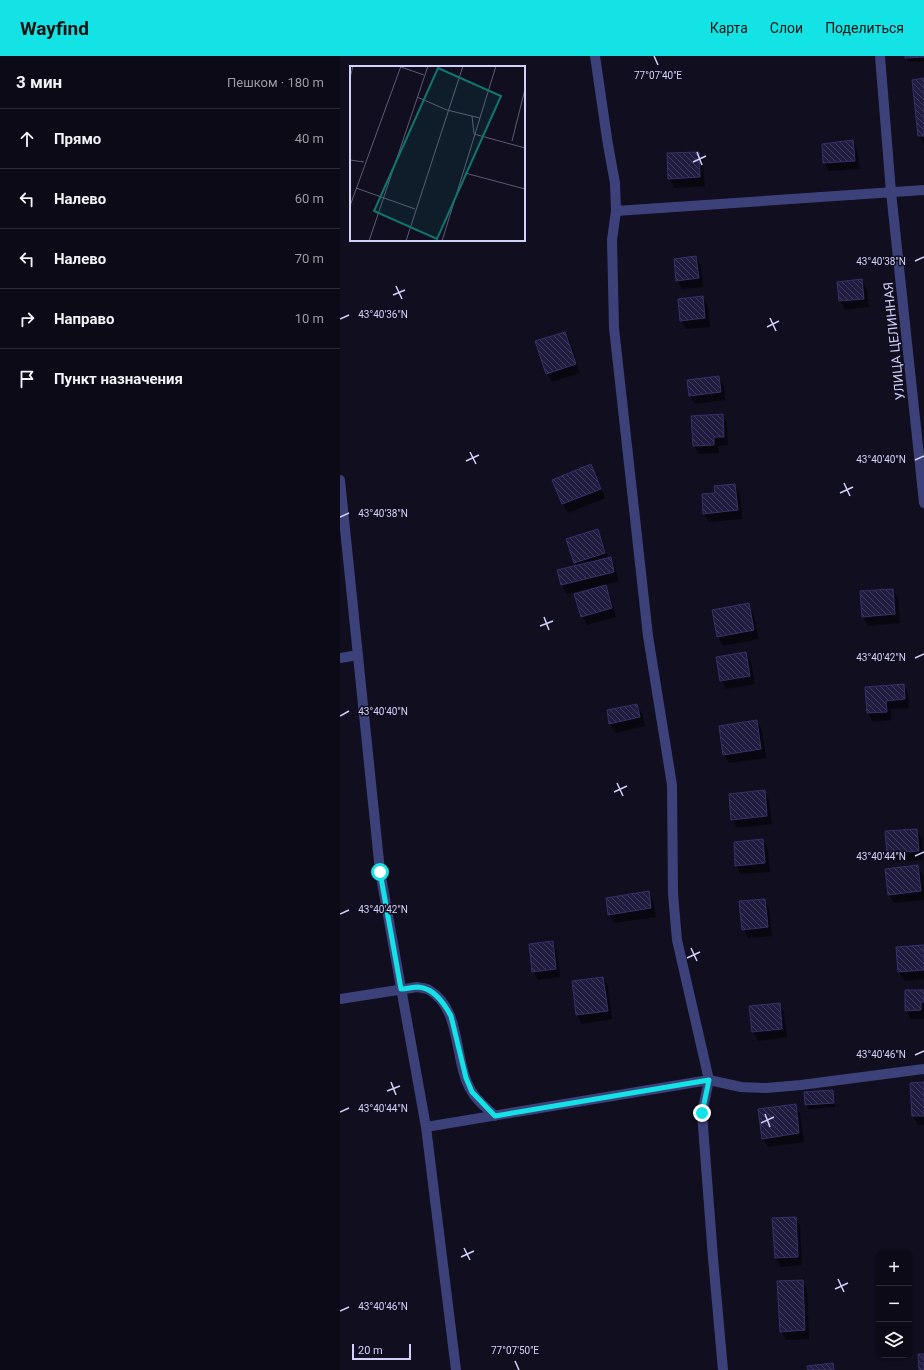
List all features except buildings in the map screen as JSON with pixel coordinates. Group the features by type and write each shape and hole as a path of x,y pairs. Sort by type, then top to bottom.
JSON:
{"street":[{"path":"595,56 615,183 616,211 612,240 614,328 648,636 672,785 673,894 677,940 709,1080 702,1113 723,1370"},
{"name":"УЛИЦА ЦЕЛИННАЯ","path":"880,56 891,192 924,503"},
{"path":"616,211 924,190"},
{"path":"340,480 380,872 426,1127 456,1370"},
{"path":"340,658 358,655"},
{"path":"340,999 417,987 428,989 444,1003 451,1016 466,1078 472,1092 495,1116"},
{"path":"426,1127 709,1080 741,1087 766,1088 924,1070"}],"route":[{"path":"380,872 401,989 417,987 428,989 441,1000 451,1016 466,1078 472,1092 495,1116 709,1080 702,1113"}]}
